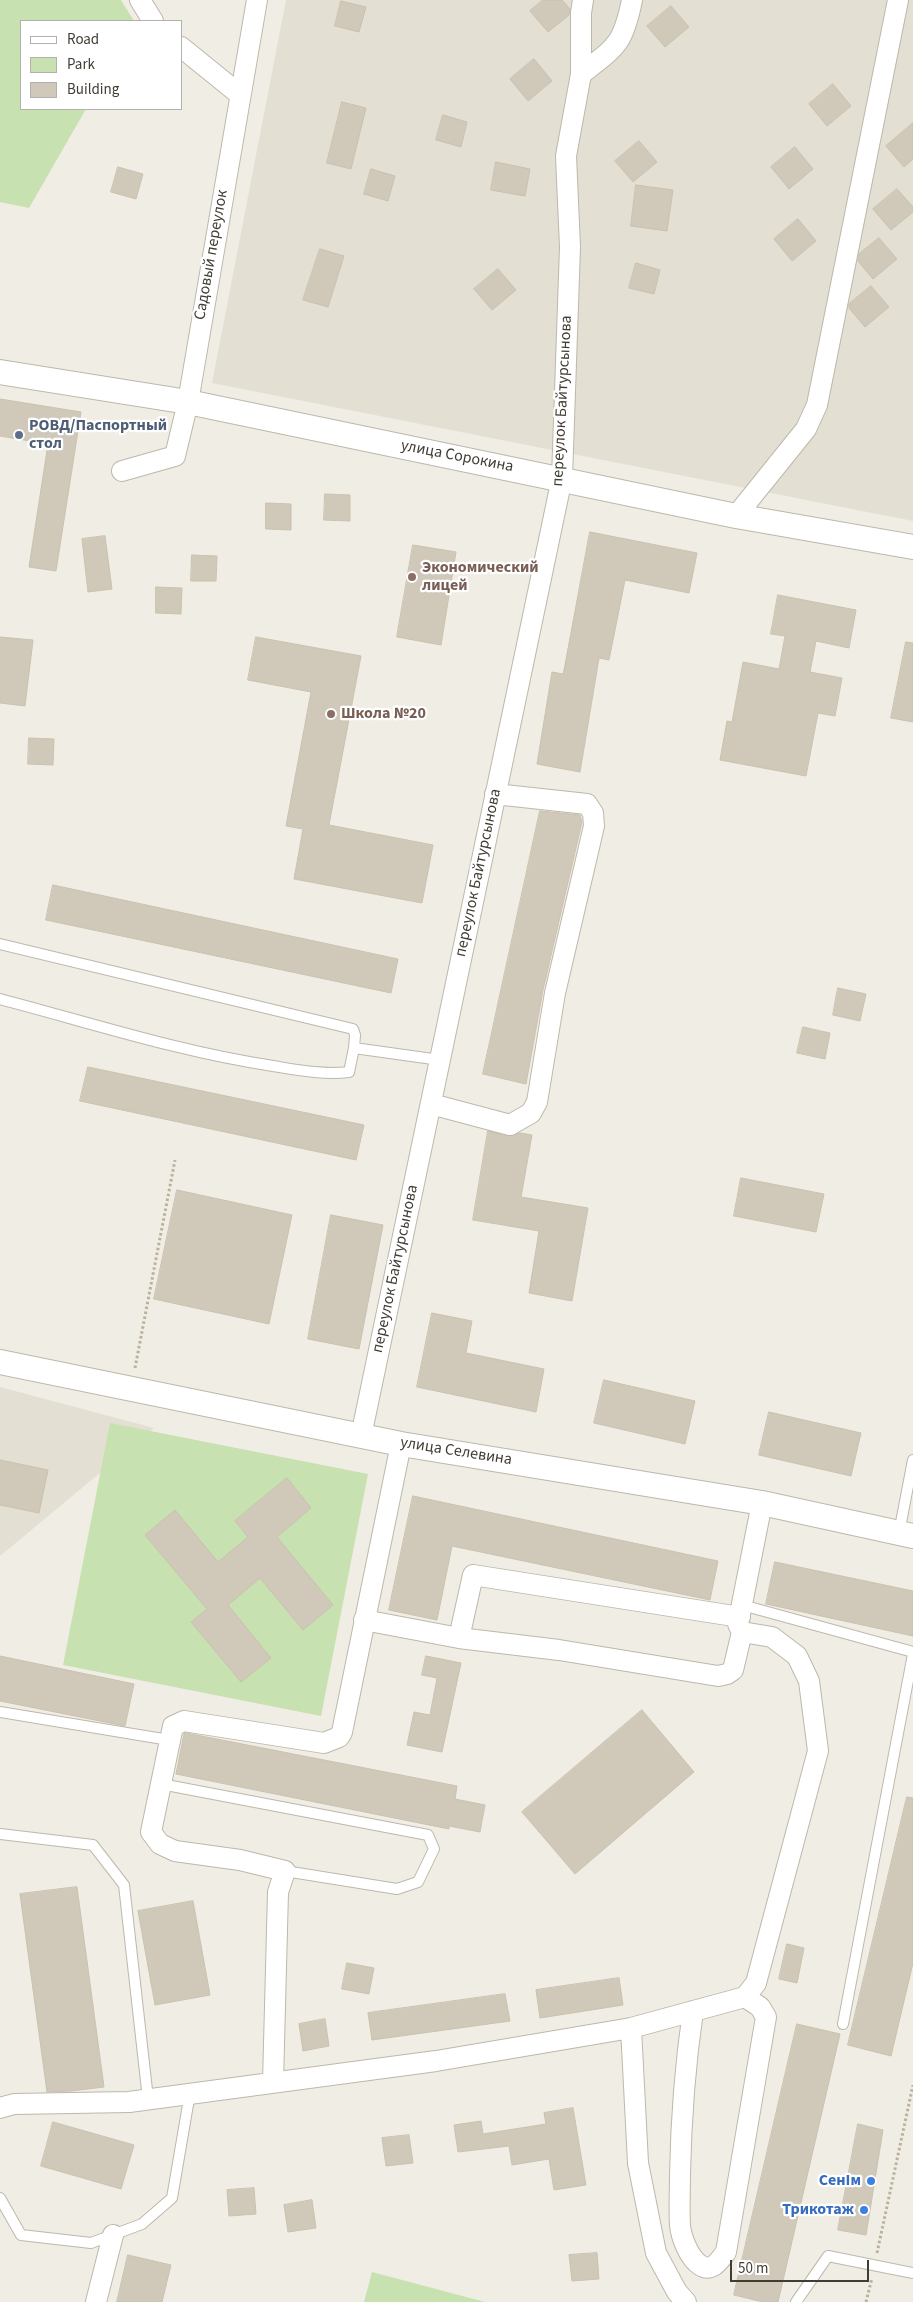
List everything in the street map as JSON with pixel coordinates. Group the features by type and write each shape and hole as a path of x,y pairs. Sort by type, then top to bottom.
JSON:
{"street":[{"path":"140,0 152,20"},
{"name":"Садовый переулок","path":"122,470 175,456 188,402 239,94 257,0"},
{"name":"переулок Байтурсынова","path":"361,1436 562,478 570,247 566,156 581,74 581,13 583,0"},
{"path":"581,74 616,46 625,31 632,0"},
{"path":"736,516 806,430 817,405 898,0"},
{"path":"182,48 239,94"},
{"name":"улица Сорокина","path":"0,372 188,402 562,478 736,516 913,547"},
{"path":"430,1104 510,1125 531,1114 537,1102 555,993 594,826 593,813 587,804 496,794"},
{"name":"улица Селевина","path":"0,1362 402,1444 762,1503 906,1534"},
{"path":"273,2082 278,1892 285,1871 240,1860 175,1851 160,1844 151,1832 161,1784 162,1769 173,1726 184,1721 324,1743 339,1737 342,1732 402,1444"},
{"path":"364,1620 459,1638 559,1650 718,1676 728,1674 733,1670 762,1503"},
{"path":"0,2108 14,2104 129,2102 436,2061 631,2028 745,1997 756,1983 818,1751 810,1682 797,1656 772,1637 741,1618 473,1575 459,1638"},
{"path":"693,2011 684,2070 680,2226 692,2258 701,2266 708,2268 716,2266 726,2252 766,2017 760,2007 745,1997"},
{"path":"631,2028 638,2162 656,2253 677,2292 686,2302"},
{"path":"96,2302 113,2235"}],"lane":[{"path":"0,944 353,1028 355,1035 354,1048 349,1072 330,1074 245,1062 153,1042 0,999"},
{"path":"354,1048 440,1060"},
{"path":"906,1534 913,1460"},
{"path":"741,1618 913,1653 843,2024"},
{"path":"0,1712 170,1740"},
{"path":"161,1784 428,1834 434,1849 418,1882 397,1889 285,1871"},
{"path":"0,1834 93,1845 124,1885 148,2099"},
{"path":"0,2198 21,2236 91,2243 142,2224 172,2198 190,2093"},
{"path":"796,2302 828,2256 913,2273"}],"path":[{"path":"130,1389 175,1160"},
{"path":"866,2302 913,2086"}],"shaded area":[{"path":"286,0 913,0 913,521 212,383"},
{"path":"0,1387 154,1428 0,1556"}],"green space":[{"path":"0,0 121,0 133,20 20,20 20,110 85,110 29,208 0,202"},
{"path":"110,1423 368,1474 321,1716 63,1665"},
{"path":"372,2272 485,2302 364,2302"}],"building":[{"path":"543,0 562,0 570,9 569,15 548,32 530,11"},
{"path":"341,1 366,7 359,32 335,26"},
{"path":"671,6 689,27 665,47 647,26"},
{"path":"534,59 552,81 528,101 510,79"},
{"path":"833,84 851,106 827,126 809,104"},
{"path":"342,102 366,108 351,169 327,163"},
{"path":"443,115 467,122 461,147 436,140"},
{"path":"913,123 913,159 904,167 886,146"},
{"path":"639,141 657,162 633,182 615,161"},
{"path":"795,147 813,169 789,189 771,167"},
{"path":"496,162 530,169 525,196 491,190"},
{"path":"118,167 143,174 136,199 111,192"},
{"path":"371,169 395,176 388,201 364,194"},
{"path":"636,185 673,190 667,231 631,226"},
{"path":"897,189 913,207 913,212 891,230 873,209"},
{"path":"798,219 816,241 792,261 774,239"},
{"path":"879,238 897,259 873,279 858,261 859,254"},
{"path":"320,249 344,256 328,307 303,300"},
{"path":"636,263 660,270 654,294 629,288"},
{"path":"498,269 516,290 492,310 474,289"},
{"path":"871,286 889,307 865,327 849,308 849,304"},
{"path":"0,399 81,412 56,571 29,567 48,444 0,436"},
{"path":"325,494 350,495 350,521 324,520"},
{"path":"266,503 291,504 291,530 266,529"},
{"path":"590,532 697,553 689,593 625,580 609,660 599,658 580,772 537,764 552,672 563,674"},
{"path":"105,536 112,589 88,592 82,539"},
{"name":"Экономический лицей","path":"413,545 456,552 441,645 397,637"},
{"path":"192,555 217,556 216,581 191,581"},
{"path":"156,587 182,588 181,614 156,613"},
{"path":"778,595 856,610 849,648 816,641 810,672 842,678 835,716 818,713 806,776 720,760 727,721 732,722 743,662 779,669 785,636 771,634"},
{"path":"0,637 33,640 25,706 0,703"},
{"path":"256,637 361,656 329,825 433,845 422,903 294,879 303,829 286,826 311,692 248,680"},
{"path":"906,642 913,643 913,722 891,718"},
{"path":"29,738 54,739 53,765 28,764"},
{"path":"540,811 580,815 582,822 543,990 526,1084 483,1074"},
{"path":"53,885 398,959 391,993 46,920"},
{"path":"838,988 866,994 860,1021 833,1015"},
{"path":"803,1027 830,1033 825,1059 797,1053"},
{"path":"88,1067 364,1125 356,1160 80,1101"},
{"path":"488,1131 507,1136 520,1133 532,1135 521,1197 588,1208 572,1301 529,1293 539,1231 473,1220"},
{"path":"741,1178 824,1194 816,1232 734,1216"},
{"path":"177,1190 292,1215 269,1324 154,1299"},
{"path":"331,1215 383,1225 359,1349 308,1339"},
{"path":"432,1313 472,1321 466,1353 544,1369 536,1412 417,1387"},
{"path":"604,1380 695,1401 685,1444 594,1423"},
{"path":"769,1412 861,1433 851,1476 759,1455"},
{"path":"0,1460 48,1470 39,1513 0,1505"},
{"path":"287,1478 311,1508 277,1537 333,1605 303,1630 260,1578 228,1605 271,1658 241,1682 191,1622 207,1609 145,1535 175,1510 218,1562 248,1537 235,1521"},
{"path":"413,1496 718,1561 710,1600 452,1546 437,1620 389,1610"},
{"path":"775,1562 913,1591 913,1636 766,1604"},
{"path":"0,1656 134,1684 125,1726 0,1701"},
{"path":"426,1656 461,1663 442,1752 407,1745 414,1712 430,1715 437,1678 422,1675"},
{"path":"642,1710 694,1772 575,1874 522,1812"},
{"path":"184,1734 457,1786 455,1799 485,1805 480,1832 449,1826 449,1829 176,1774"},
{"path":"907,1797 913,1798 913,1963 891,2056 848,2045"},
{"path":"77,1887 104,2087 47,2092 20,1894"},
{"path":"193,1901 210,1995 155,2005 138,1911"},
{"path":"787,1944 804,1948 797,1983 779,1979"},
{"path":"347,1963 374,1968 369,1994 342,1989"},
{"path":"619,1978 623,2005 540,2018 536,1990"},
{"path":"505,1994 510,2021 372,2040 368,2013"},
{"path":"325,2019 329,2046 303,2051 299,2024"},
{"path":"797,2024 840,2034 778,2302 763,2302 734,2295"},
{"path":"573,2108 586,2185 554,2190 549,2159 512,2165 509,2146 458,2152 454,2125 481,2121 483,2134 546,2124 544,2113"},
{"path":"53,2122 134,2145 121,2189 41,2166"},
{"path":"858,2124 883,2130 866,2235 838,2230"},
{"path":"409,2135 413,2163 386,2166 382,2138"},
{"path":"254,2188 256,2214 229,2216 227,2190"},
{"path":"312,2200 316,2228 288,2232 284,2205"},
{"path":"597,2253 599,2279 572,2281 569,2255"},
{"path":"128,2255 171,2265 162,2302 117,2302"}],"place":[{"name":"РОВД/Паспортный стол","path":"19,435"},
{"name":"Экономический лицей","path":"412,577"},
{"name":"Школа №20","path":"331,714"},
{"name":"СенIм","path":"871,2181"},
{"name":"Трикотаж","path":"864,2210"}]}
